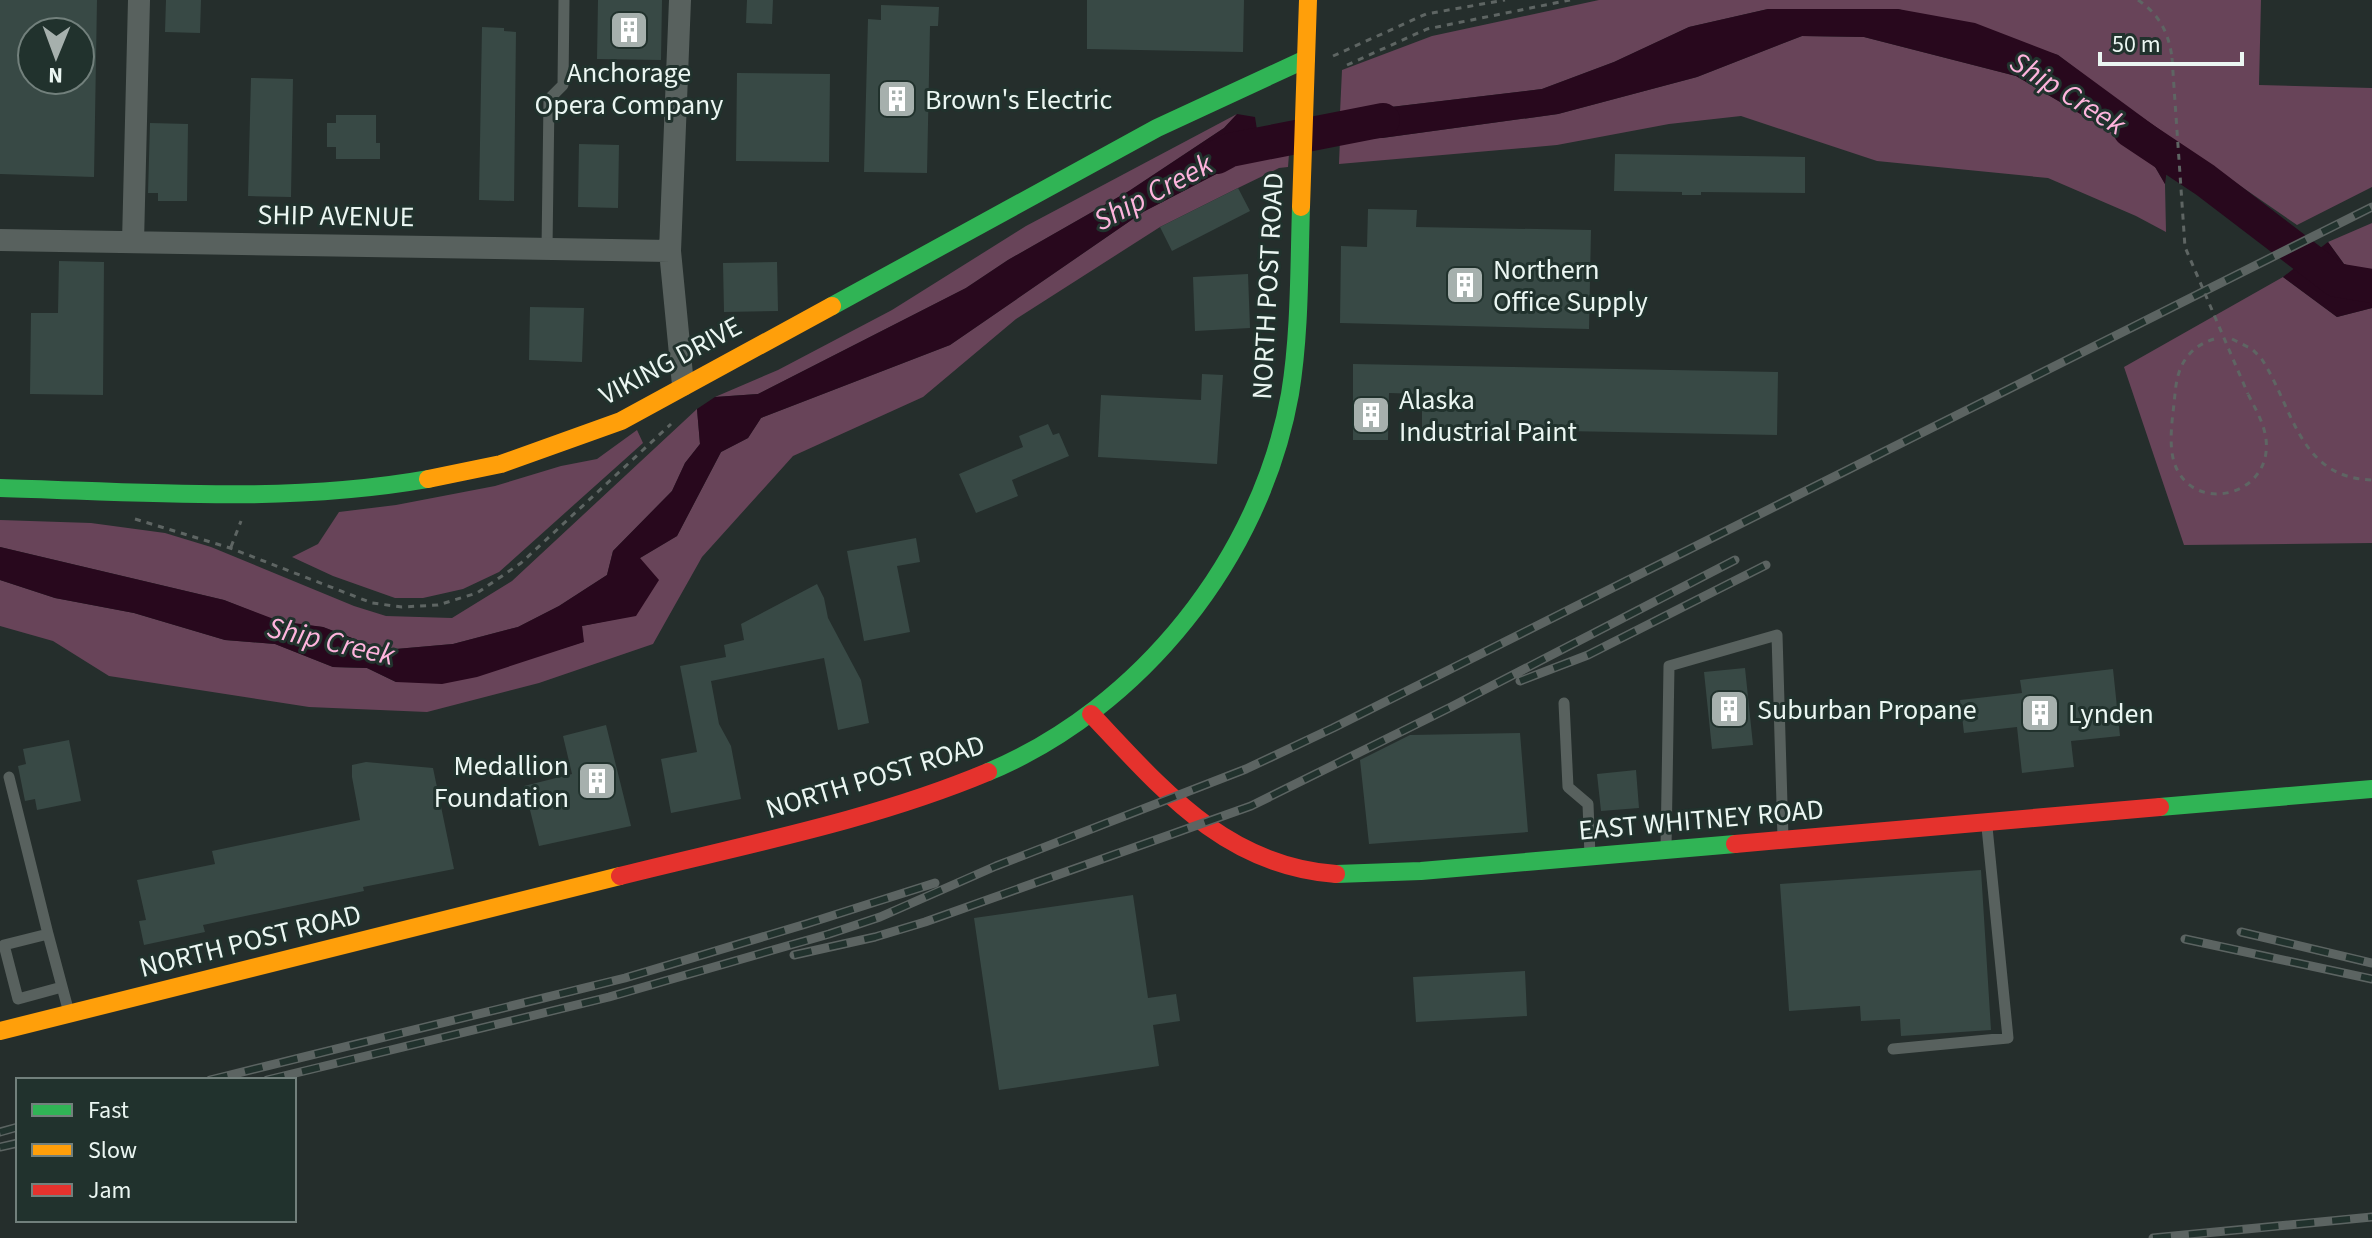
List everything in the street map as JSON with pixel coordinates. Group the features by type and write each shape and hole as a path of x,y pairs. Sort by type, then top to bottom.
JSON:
{"street":[{"path":"133,242 139,0"},
{"path":"680,0 670,251 683,385"},
{"name":"NORTH POST ROAD","path":"0,1031 813,828 903,802 1009,763 1057,738 1091,714 1171,636 1208,592 1246,528 1277,456 1292,393 1296,344 1308,0"},
{"name":"VIKING DRIVE","path":"0,488 318,492 385,487 463,474 559,444 621,421 1157,128 1306,59"},
{"name":"SHIP AVENUE","path":"0,240 670,251"},
{"name":"EAST WHITNEY ROAD","path":"1091,714 1202,825 1224,841 1253,856 1286,867 1325,873 1365,873 1666,850 2372,789"}],"lane":[{"path":"547,249 549,99 563,85 564,0"},
{"path":"1666,850 1669,666 1777,635 1783,840"},
{"path":"1564,703 1568,787 1588,804 1590,856"},
{"path":"9,777 70,1014"},
{"path":"1893,1049 2008,1038 1986,822"},
{"path":"48,934 4,945 18,999 62,987"}],"path":[{"path":"1306,59 1327,58 1426,14 1505,0"},
{"path":"1347,65 1427,29 1570,0"},
{"path":"2138,0 2158,18 2166,31 2172,58 2185,247 2265,431 2267,451 2262,467 2252,482 2235,491 2217,494 2198,489 2186,481 2178,471 2172,450 2176,375 2188,353 2214,339"},
{"path":"2232,339 2252,349 2261,358 2299,436 2314,455 2342,474 2372,480"},
{"path":"230,548 243,513"}],"shaded area":[{"path":"1599,0 2261,0 2259,85 2372,88 2372,187 2297,225 2120,103 2058,55 1898,9 1768,9 1689,27 1614,62 1542,89 1340,113 1342,70 1432,36"},
{"path":"1802,36 1864,37 2016,76 2147,153 2165,184 2166,232 2048,178 1877,161 1741,116 1669,124 1557,145 1339,164 1340,139 1382,138 1558,114 1697,77"},
{"path":"1237,114 1224,128 1129,191 1008,260 966,288 758,394 715,397 778,370 892,310 1026,226"},
{"path":"1289,154 1288,167 1279,168 1160,227 1016,319 923,397 793,456 702,557 653,644 539,683 427,712 309,707 109,676 53,641 0,626 0,580 55,598 134,613 225,640 275,644 333,667 367,668 396,682 544,654 583,642 582,626 636,615 640,558 677,536 721,452 748,438 761,418 950,345 1143,212 1251,156"},
{"path":"2372,223 2372,276 2344,264 2328,242"},
{"path":"2283,277 2337,317 2372,308 2372,543 2184,545 2124,367"},
{"path":"697,409 700,444 685,463 672,491 613,551 607,575 559,606 518,627 453,644 396,649 373,646 323,627 279,622 224,600 0,547 0,520 91,523 165,533 211,547 354,606 386,616 452,618 512,581"},
{"path":"637,430 643,443 499,572 463,589 423,598 395,598 333,576 292,557 318,544 339,512 396,505 495,486 561,466 597,459"}],"water":[{"path":"1768,9 1898,9 1975,23 2058,55 2171,138 2165,184 2147,153 2016,76 1864,37 1802,36 1697,77 1558,114 1382,138 1340,139 1340,113 1542,89 1614,62 1689,27"},
{"path":"1237,114 1255,117 1261,156 1251,156 1143,212 950,345 761,418 748,438 721,452 677,536 640,558 659,580 636,616 582,626 584,642 477,677 442,684 396,682 367,668 333,667 275,644 225,640 134,613 55,598 0,580 0,547 224,600 279,621 323,627 373,646 396,649 453,644 518,627 559,606 607,575 613,551 672,491 685,463 700,444 697,409 715,397 758,394 966,288 1008,260 1129,191 1224,128"},
{"path":"2328,242 2344,264 2372,276 2372,308 2337,317 2283,277"}],"building":[{"path":"0,0 97,0 96,59 96,16 16,16 16,96 95,96 94,177 0,174"},
{"path":"166,0 201,0 200,33 165,32"},
{"name":"Anchorage Opera Company","path":"598,0 662,0 661,60 597,59"},
{"path":"747,0 773,0 772,24 746,23"},
{"path":"1087,0 1244,0 1243,52 1087,49"},
{"name":"Brown's Electric","path":"881,5 939,7 938,26 930,26 927,173 864,172 868,19 881,20"},
{"path":"482,27 516,32 514,201 479,200"},
{"path":"737,73 830,74 829,162 736,161"},
{"path":"251,78 293,79 291,197 248,196"},
{"path":"336,115 376,115 376,143 380,143 380,159 336,159 336,147 327,147 327,123 336,123"},
{"path":"150,123 188,124 187,201 158,201 158,193 148,193"},
{"path":"579,144 619,145 618,208 578,207"},
{"path":"1615,154 1805,157 1805,193 1701,192 1701,195 1682,195 1682,192 1614,191"},
{"path":"1238,188 1250,211 1172,251 1160,227"},
{"name":"Northern Office Supply","path":"1368,209 1417,210 1416,227 1591,230 1589,329 1340,323 1341,246 1367,247"},
{"path":"59,261 104,262 103,395 30,394 31,313 58,313"},
{"path":"777,262 778,311 724,312 723,263"},
{"path":"1248,274 1250,328 1195,331 1193,277"},
{"path":"530,307 584,308 582,362 529,360"},
{"path":"1353,364 1778,372 1777,435 1507,430 1507,436 1422,436 1422,394 1389,393 1388,440 1353,440"},
{"path":"1202,374 1223,375 1217,464 1098,457 1101,395 1201,400"},
{"path":"1048,424 1053,435 1059,433 1069,456 1012,480 1018,496 976,513 959,474 1023,447 1019,436"},
{"path":"916,538 920,562 897,566 910,632 864,641 847,551"},
{"path":"817,584 828,618 861,680 869,723 838,730 824,658 711,681 719,724 731,746 741,799 671,813 661,759 697,752 680,666 726,657 724,645 744,640 741,624"},
{"name":"Suburban Propane","path":"1745,668 1753,745 1712,749 1704,672"},
{"name":"Lynden","path":"2113,669 2120,736 2071,741 2074,767 2022,773 2017,727 1964,733 1960,700 2022,693 2020,680"},
{"path":"606,725 631,826 539,846 524,786 572,774 563,736"},
{"path":"1520,733 1528,832 1369,844 1360,760 1410,735"},
{"path":"69,740 81,801 37,810 35,799 25,801 18,766 26,764 23,749"},
{"path":"366,762 433,768 454,869 203,925 205,932 144,945 139,921 146,920 137,880 215,864 212,851 360,820 352,765"},
{"path":"1636,770 1639,808 1601,811 1597,774"},
{"path":"1981,870 1991,1030 1901,1036 1900,1019 1861,1021 1860,1006 1789,1011 1780,884"},
{"path":"1133,895 1148,998 1176,994 1180,1021 1153,1025 1159,1066 999,1090 974,918"},
{"path":"1525,971 1527,1016 1416,1022 1413,977"}],"waterway":[{"name":"Ship Creek","path":"1217,157 1230,150 1383,120"},
{"name":"Ship Creek","path":"2130,130 2205,180 2336,280 2372,286"}],"railway":[{"path":"275,1078 609,997 829,934 880,917 996,866 1246,769 2372,207"},
{"path":"794,955 925,922 1251,806 1735,560"},
{"path":"1520,681 1588,655 1766,565"},
{"path":"218,1078 625,978 935,883"},
{"path":"2241,932 2372,963"},
{"path":"2185,939 2372,979"},
{"path":"0,1132 16,1128"},
{"path":"0,1147 16,1143"},
{"path":"2153,1238 2372,1217"}],"traffic: fast":[{"path":"832,306 1157,128 1306,59"},
{"path":"988,772 1044,744 1096,709 1143,667 1186,620 1222,568 1252,513 1275,454 1290,394 1297,324 1301,207"},
{"path":"0,488 268,494 322,492 428,479"},
{"path":"2160,807 2372,789"},
{"path":"1336,874 1421,871 1735,844"}],"traffic: slow":[{"path":"1301,207 1308,0"},
{"path":"428,479 501,464 621,421 832,306"},
{"path":"0,1031 620,876"}],"traffic: jam":[{"path":"1091,714 1170,795 1228,840 1261,856 1297,868 1336,874"},
{"path":"620,876 853,818 988,772"},
{"path":"1735,844 2160,807"}],"place":[{"name":"Anchorage Opera Company","path":"629,30"},
{"name":"Brown's Electric","path":"897,99"},
{"name":"Northern Office Supply","path":"1465,285"},
{"name":"Alaska Industrial Paint","path":"1371,415"},
{"name":"Suburban Propane","path":"1729,709"},
{"name":"Lynden","path":"2040,713"},
{"name":"Medallion Foundation","path":"597,781"}]}
